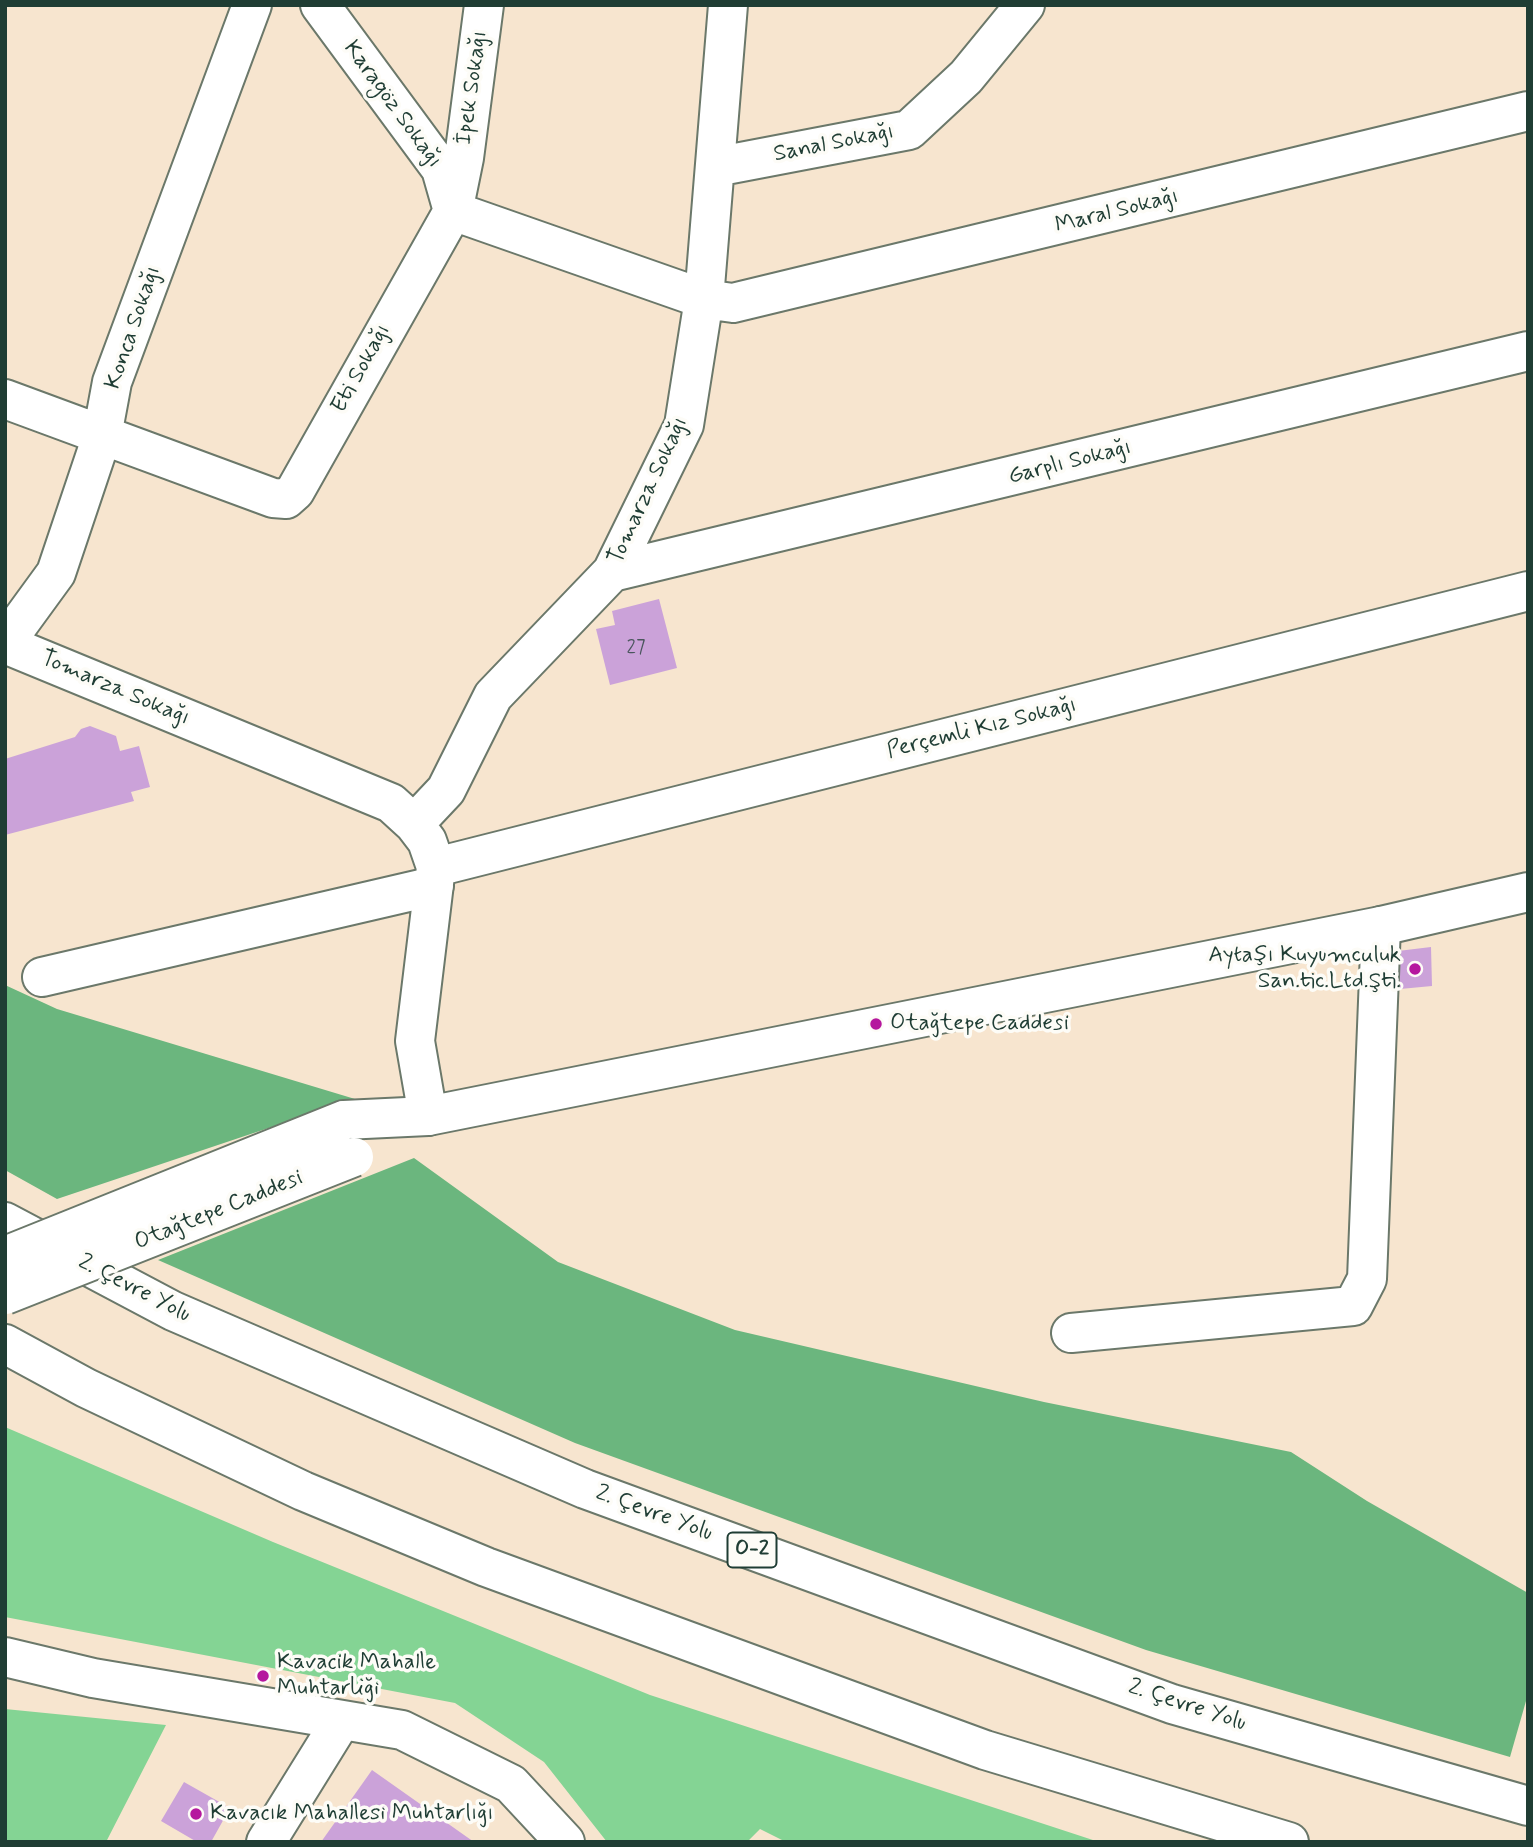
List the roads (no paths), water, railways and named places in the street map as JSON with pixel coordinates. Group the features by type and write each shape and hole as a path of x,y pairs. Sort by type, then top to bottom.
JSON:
{"main road":[{"name":"Konca Sokağı","path":"5,643 56,573 102,436 112,382 252,5"},
{"name":"Karagöz Sokağı","path":"320,5 440,169 453,211"},
{"name":"İpek Sokağı","path":"453,211 464,158 484,5"},
{"name":"Tomarza Sokağı","path":"414,824 446,790 493,696 612,572 684,425 704,299 728,5"},
{"name":"Sanal Sokağı","path":"715,167 909,130 966,77 1026,5"},
{"name":"Maral Sokağı","path":"704,299 733,303 1528,111"},
{"name":"Eti Sokağı","path":"5,399 273,498 286,499 295,491 453,211"},
{"path":"453,211 510,228 704,299"},
{"name":"Garplı Sokağı","path":"612,572 1528,351"},
{"name":"Perçemli Kız Sokağı","path":"42,977 1528,592"},
{"name":"Tomarza Sokağı","path":"5,643 391,803 414,824 427,841 435,876 415,1041 428,1116"},
{"path":"428,1116 1381,926 1528,892"},
{"path":"1070,1333 1353,1306 1367,1279 1381,926"},
{"name":"Otağtepe Caddesi","path":"5,1255 344,1120 428,1116"},
{"name":"Otağtepe Caddesi","path":"5,1296 354,1157 428,1116"},
{"name":"2. Çevre Yolu","path":"5,1222 173,1311 585,1489 1172,1704 1528,1806"},
{"path":"5,1344 86,1388 291,1486 486,1567 985,1750 1289,1842"},
{"path":"5,1657 93,1678 402,1730 511,1784 565,1842"},
{"path":"266,1842 341,1721"}],"place":[{"name":"Aytaşı Kuyumculuk San.tic.Ltd.Şti.","path":"1415,969"},
{"name":"Otağtepe Caddesi","path":"876,1024"},
{"name":"Kavacik Mahalle Muhtarliği","path":"263,1676"},
{"name":"Kavacık Mahallesi Muhtarlığı","path":"196,1814"}]}
